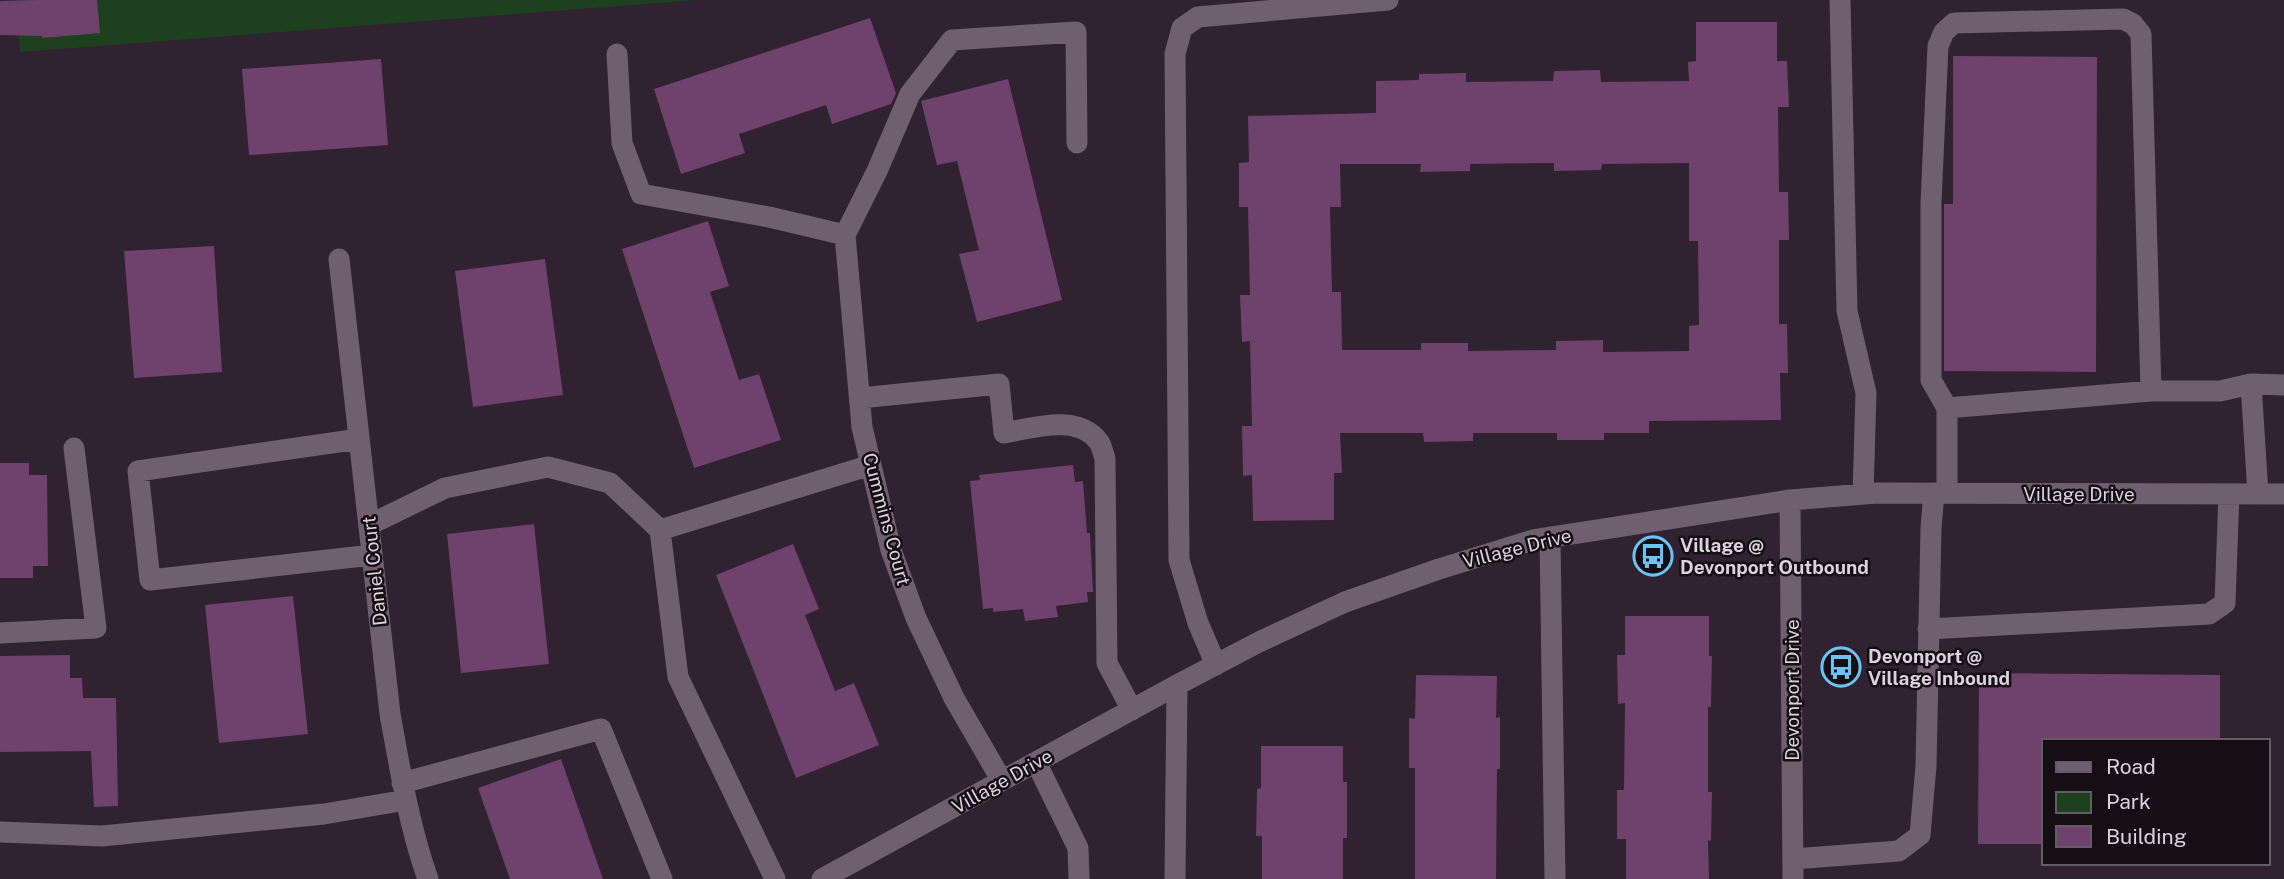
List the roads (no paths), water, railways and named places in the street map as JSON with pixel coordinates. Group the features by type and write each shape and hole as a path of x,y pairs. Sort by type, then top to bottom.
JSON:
{"street":[{"path":"1216,665 1198,623 1179,560 1175,68 1178,41 1182,28 1198,17 1388,0"},
{"path":"1840,0 1847,311 1866,393 1863,494"},
{"path":"1793,869 1899,851 1920,835 1926,766 1930,528 1940,493 1947,408 1930,380 1931,203 1938,46 1944,32 1954,23 2123,19 2133,24 2141,34 2151,391"},
{"path":"617,54 622,143 641,194 769,217 845,235 877,171 910,94 952,40 1076,32 1077,143"},
{"name":"Cummins Court","path":"845,235 862,427 891,550 916,618 954,698 1002,781"},
{"name":"Daniel Court","path":"339,259 390,714 404,791 428,879"},
{"path":"860,398 999,384 1004,433 1058,424 1079,427 1099,442 1105,458 1107,663 1132,710"},
{"path":"1947,408 2151,391 2220,391 2252,384 2284,384"},
{"path":"2252,384 2258,494"},
{"path":"359,439 138,471 150,580 372,555"},
{"path":"0,633 96,628 74,448"},
{"path":"660,530 871,465"},
{"path":"369,525 445,488 548,467 610,483 660,530 678,677 775,879"},
{"name":"Village Drive","path":"822,879 1177,685 1345,602 1439,569 1550,537 1790,500 1863,494 2284,494"},
{"path":"1928,628 2209,614 2225,603 2229,495"},
{"name":"Devonport Drive","path":"1790,500 1793,869"},
{"path":"1550,537 1555,879"},
{"path":"1175,879 1177,685"},
{"path":"0,832 102,836 324,814 601,730 662,879"},
{"path":"1037,762 1078,848 1079,879"}],"place":[{"name":"Village @ Devonport Outbound","path":"1653,556"},
{"name":"Devonport @ Village Inbound","path":"1841,667"}]}
